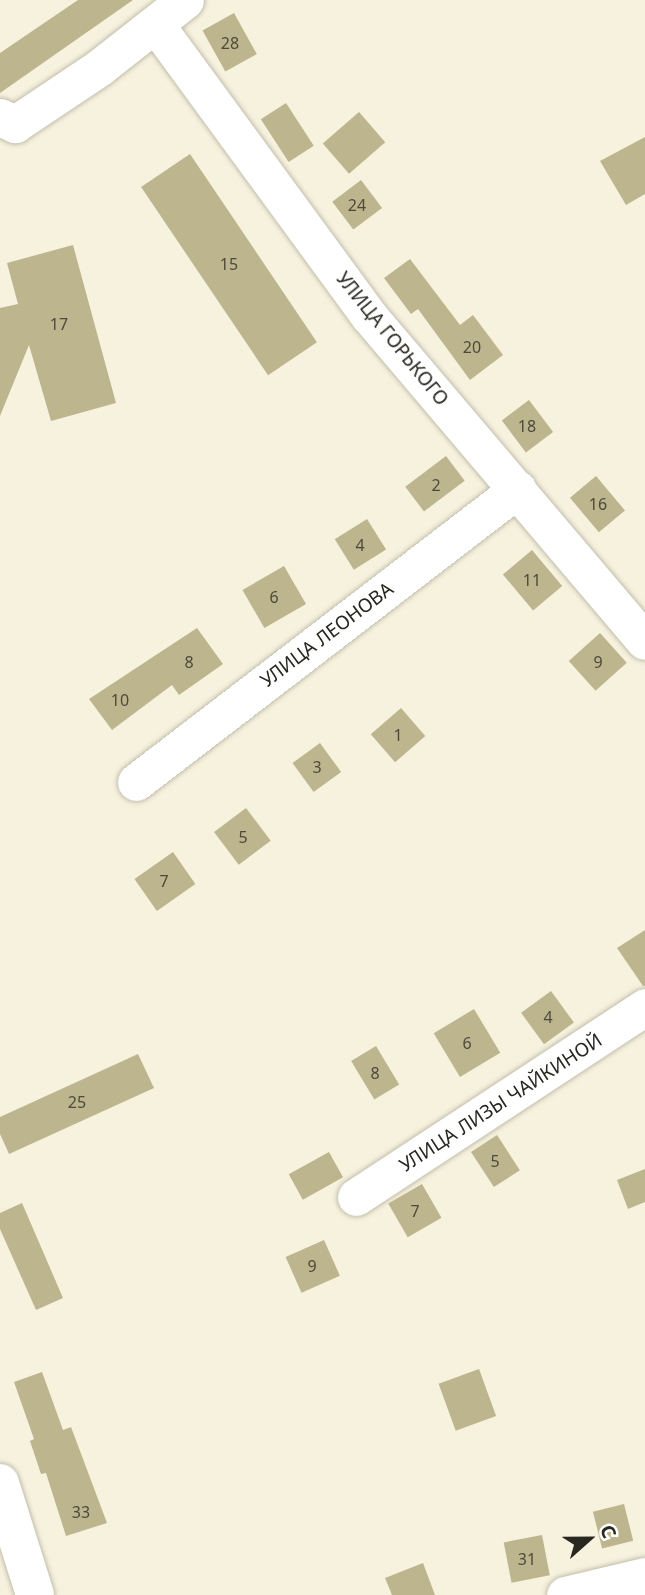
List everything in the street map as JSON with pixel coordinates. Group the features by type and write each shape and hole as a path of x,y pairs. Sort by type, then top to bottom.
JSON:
{"highway":[{"path":"0,1483 35,1595"}],"street":[{"path":"0,117 15,124 156,25 185,0"},
{"name":"УЛИЦА ГОРЬКОГО","path":"156,25 369,316 645,640"},
{"name":"УЛИЦА ЛЕОНОВА","path":"136,782 518,489"},
{"name":"УЛИЦА ЛИЗЫ ЧАЙКИНОЙ","path":"356,1197 645,1007"},
{"path":"565,1595 645,1576"}],"building":[{"path":"78,0 133,0 0,93 0,53"},
{"path":"234,13 257,54 225,72 203,30"},
{"path":"286,103 314,146 289,162 261,119"},
{"path":"359,112 385,142 349,174 323,143"},
{"path":"645,137 645,194 626,205 600,161"},
{"path":"190,154 317,342 268,375 141,187"},
{"path":"361,180 382,208 353,230 332,202"},
{"path":"73,245 116,403 51,421 29,345 0,416 0,308 18,304 7,263"},
{"path":"410,259 460,325 473,315 503,355 470,380 418,309 411,314 384,278"},
{"path":"529,400 553,432 526,452 502,420"},
{"path":"446,456 465,481 424,511 405,487"},
{"path":"596,476 625,510 599,532 570,498"},
{"path":"367,519 386,550 354,570 335,539"},
{"path":"532,550 562,586 533,610 503,574"},
{"path":"284,566 306,604 264,628 242,590"},
{"path":"197,628 223,664 179,695 172,685 112,730 89,699"},
{"path":"600,633 627,663 596,691 569,661"},
{"path":"401,708 425,736 395,762 371,734"},
{"path":"320,743 341,772 314,792 292,763"},
{"path":"246,808 271,841 239,865 214,832"},
{"path":"173,852 195,884 157,911 134,879"},
{"path":"645,930 645,986 643,986 617,948"},
{"path":"551,991 574,1023 544,1044 521,1013"},
{"path":"474,1009 500,1053 460,1077 434,1033"},
{"path":"376,1046 399,1085 374,1100 351,1061"},
{"path":"138,1054 154,1088 9,1154 0,1134 0,1117"},
{"path":"497,1135 520,1170 494,1187 471,1152"},
{"path":"329,1152 343,1177 303,1200 289,1174"},
{"path":"645,1169 645,1202 628,1209 617,1180"},
{"path":"422,1184 442,1218 408,1237 388,1204"},
{"path":"22,1203 63,1298 36,1310 0,1229 0,1213"},
{"path":"324,1240 340,1276 301,1293 286,1257"},
{"path":"479,1369 496,1416 456,1431 439,1384"},
{"path":"42,1372 63,1430 71,1427 107,1523 66,1536 46,1473 41,1474 30,1441 34,1439 14,1382"},
{"path":"624,1504 633,1541 602,1549 593,1512"},
{"path":"542,1535 550,1575 512,1583 504,1542"},
{"path":"423,1563 435,1595 392,1595 385,1578"}]}
